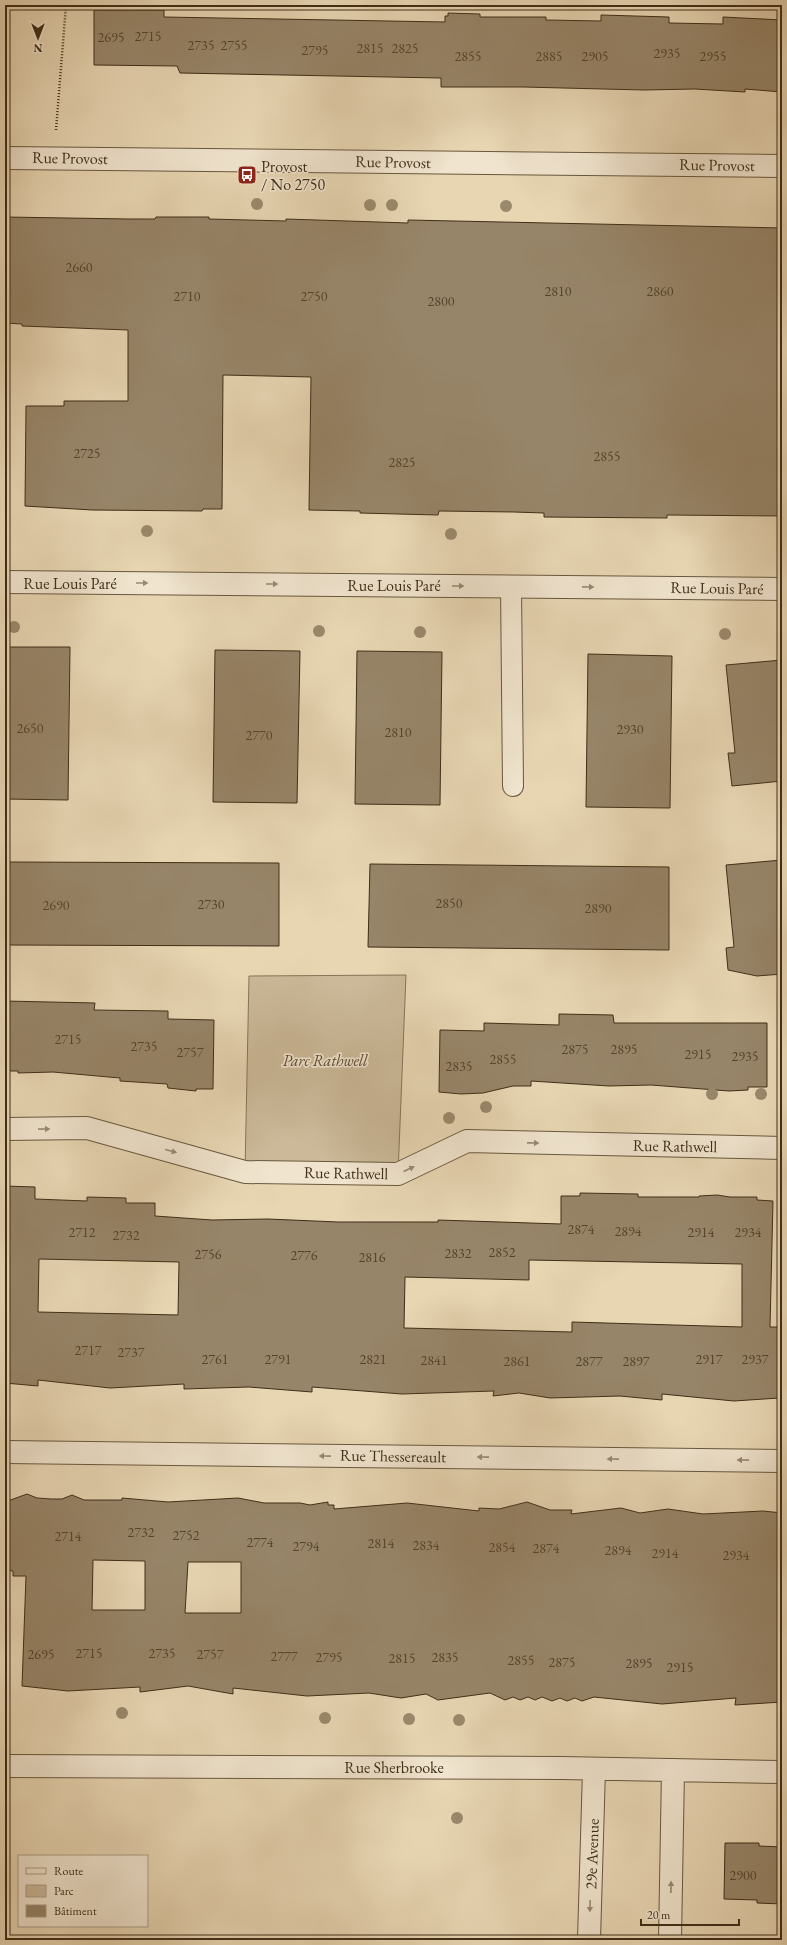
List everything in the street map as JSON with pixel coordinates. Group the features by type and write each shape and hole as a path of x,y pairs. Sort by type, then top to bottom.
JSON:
{"street":[{"name":"Rue Provost","path":"5,158 782,166"},
{"name":"Rue Louis Paré","path":"5,582 782,589"},
{"name":"Rue Rathwell","path":"5,1129 87,1128 246,1172 398,1174 467,1141 782,1148"},
{"name":"Rue Thessereault","path":"5,1452 782,1461"},
{"name":"Rue Sherbrooke","path":"5,1766 594,1769 782,1772"},
{"name":"29e Avenue","path":"589,1940 594,1769"},
{"path":"670,1940 674,1770"}],"lane":[{"path":"511,586 513,786"}],"path":[{"path":"54,158 66,5"}],"green space":[{"name":"Parc Rathwell","path":"406,975 398,1174 245,1172 249,976"}],"building":[{"path":"94,10 164,10 164,17 445,22 445,16 448,16 448,13 480,14 480,17 546,17 546,20 601,21 601,15 669,17 669,23 723,24 723,17 782,20 782,92 745,89 745,92 695,89 644,90 523,87 441,87 441,78 180,73 177,66 94,65"},
{"path":"5,217 155,219 156,217 209,217 209,219 286,221 286,219 408,223 408,220 782,228 782,516 667,515 667,518 544,517 544,513 514,512 439,511 438,515 309,510 311,377 223,375 222,509 203,509 202,511 92,510 25,506 26,406 64,406 64,401 128,401 128,330 22,326 22,324 5,323"},
{"path":"5,647 70,647 68,800 5,799"},
{"path":"215,650 300,651 297,803 213,802"},
{"path":"357,651 442,652 440,805 355,804"},
{"path":"588,654 672,656 670,808 586,807"},
{"path":"782,660 782,781 732,786 728,753 735,753 726,665"},
{"path":"782,860 782,974 757,976 728,970 726,948 734,947 726,865"},
{"path":"5,862 279,863 279,946 5,945"},
{"path":"370,864 669,867 669,950 368,947"},
{"path":"5,1001 95,1003 94,1010 168,1011 168,1019 214,1020 213,1089 196,1089 196,1091 168,1088 167,1084 120,1081 120,1078 53,1072 18,1073 18,1071 5,1071"},
{"path":"559,1014 613,1015 614,1023 767,1023 767,1087 748,1087 748,1090 729,1091 651,1085 609,1086 531,1081 531,1086 513,1086 483,1093 461,1094 439,1092 440,1030 484,1031 484,1023 559,1025"},
{"path":"5,1186 35,1187 35,1199 87,1201 87,1197 126,1198 126,1203 155,1203 155,1216 212,1220 268,1219 338,1222 438,1222 438,1220 561,1224 561,1196 580,1196 580,1193 638,1194 638,1197 699,1197 717,1195 730,1197 757,1197 757,1200 773,1201 770,1327 780,1327 779,1398 734,1401 662,1394 662,1400 620,1396 550,1398 519,1393 493,1396 494,1391 402,1394 312,1387 312,1392 249,1387 184,1389 184,1384 110,1388 38,1380 38,1386 5,1383","holes":["39,1259 179,1262 178,1315 38,1312","529,1260 742,1264 742,1327 572,1322 572,1332 404,1328 405,1277 529,1280"]},
{"path":"27,1494 37,1498 51,1499 62,1499 72,1495 84,1500 122,1500 122,1498 168,1502 238,1498 264,1503 300,1503 310,1505 328,1502 328,1505 334,1505 334,1509 407,1503 479,1511 479,1508 499,1509 527,1502 550,1510 572,1510 571,1514 621,1508 640,1513 668,1509 703,1514 763,1511 782,1513 782,1702 735,1705 736,1698 662,1704 594,1697 582,1701 575,1698 567,1701 560,1698 552,1701 542,1697 535,1700 528,1697 520,1700 513,1697 505,1700 490,1693 438,1700 426,1694 401,1698 369,1693 307,1696 233,1688 233,1694 188,1686 140,1692 140,1687 68,1691 22,1686 26,1576 13,1576 13,1571 5,1570 5,1502","holes":["93,1560 145,1561 145,1610 92,1610","188,1562 241,1562 241,1613 185,1613"]},
{"path":"725,1843 759,1843 759,1846 782,1847 782,1904 757,1903 757,1900 724,1899"}],"place":[{"name":"Provost / No 2750","path":"247,175"}]}
